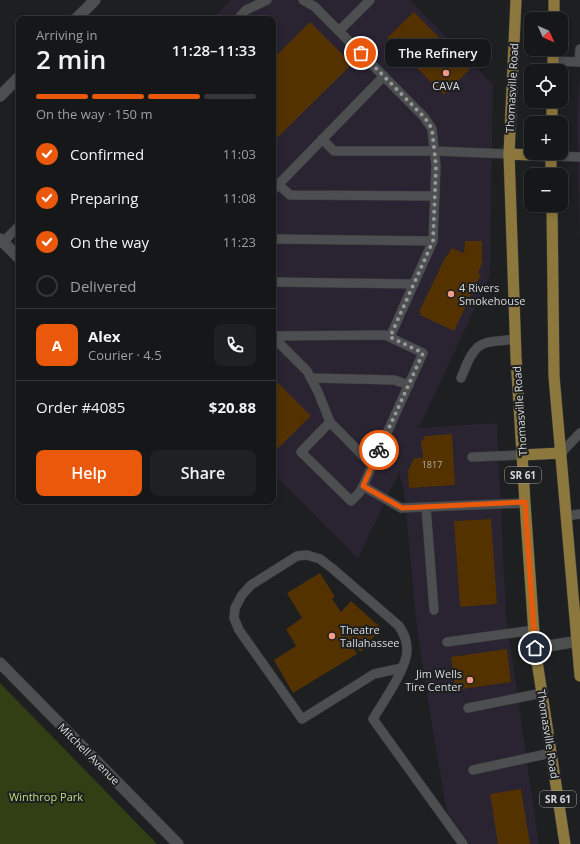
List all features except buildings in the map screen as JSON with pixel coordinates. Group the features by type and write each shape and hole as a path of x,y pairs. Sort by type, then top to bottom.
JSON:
{"main road":[{"name":"Thomasville Road","path":"516,0 509,154 515,340 535,648 565,844"},
{"path":"554,0 554,12"},
{"path":"509,154 524,154"},
{"path":"552,212 554,376 580,676"},
{"path":"522,455 561,453"}],"street":[{"path":"79,16 95,0"},
{"path":"0,96 16,80"},
{"path":"1,240 16,255"},
{"path":"535,648 578,641"},
{"name":"Mitchell Avenue","path":"0,663 178,844"}],"lane":[{"path":"241,16 246,10 267,0"},
{"path":"303,0 315,7 425,118 432,129 436,166 433,241 390,337"},
{"path":"339,31 370,0"},
{"path":"566,64 580,62 580,49"},
{"path":"384,76 276,187 290,195 435,196"},
{"path":"322,139 334,151 434,151 509,154"},
{"path":"568,156 580,157"},
{"path":"1,240 16,228"},
{"path":"276,239 433,241"},
{"path":"276,282 414,284"},
{"path":"276,336 385,335 423,353 363,486 359,493 351,501 301,452 330,422"},
{"path":"276,339 308,371 330,422 372,465"},
{"path":"461,378 476,348 484,344 515,340"},
{"path":"311,378 394,380 409,385"},
{"path":"561,453 580,433"},
{"path":"472,457 522,455"},
{"path":"363,486 402,508 525,502"},
{"path":"426,507 434,610"},
{"path":"566,516 580,514"},
{"path":"402,668 374,674 302,719 239,630 234,618 235,608 251,585 297,556 307,555 320,559 399,626 406,638 408,651 402,668 373,719 463,844"},
{"path":"447,642 534,630"},
{"path":"468,708 542,693"},
{"path":"473,770 551,753"}],"shaded area":[{"path":"231,0 410,0 493,85 490,276 419,428 497,423 506,616 539,844 470,844 447,812 417,629 404,493 399,472 358,559 276,476 276,16 215,16"},
{"path":"580,75 580,245 577,120"}],"green space":[{"name":"Winthrop Park","path":"0,683 157,844 0,844"}],"way so far":[{"path":"361,53 425,118 432,129 436,166 433,241 390,337 423,353 379,450"}],"place":[{"name":"The Refinery","path":"361,53"},
{"name":"CAVA","path":"446,73"},
{"name":"4 Rivers Smokehouse","path":"451,294"},
{"name":"Theatre Tallahassee","path":"332,636"},
{"name":"Jim Wells Tire Center","path":"470,680"}],"route":[{"path":"379,450 363,486 402,508 525,502 535,648"}]}
